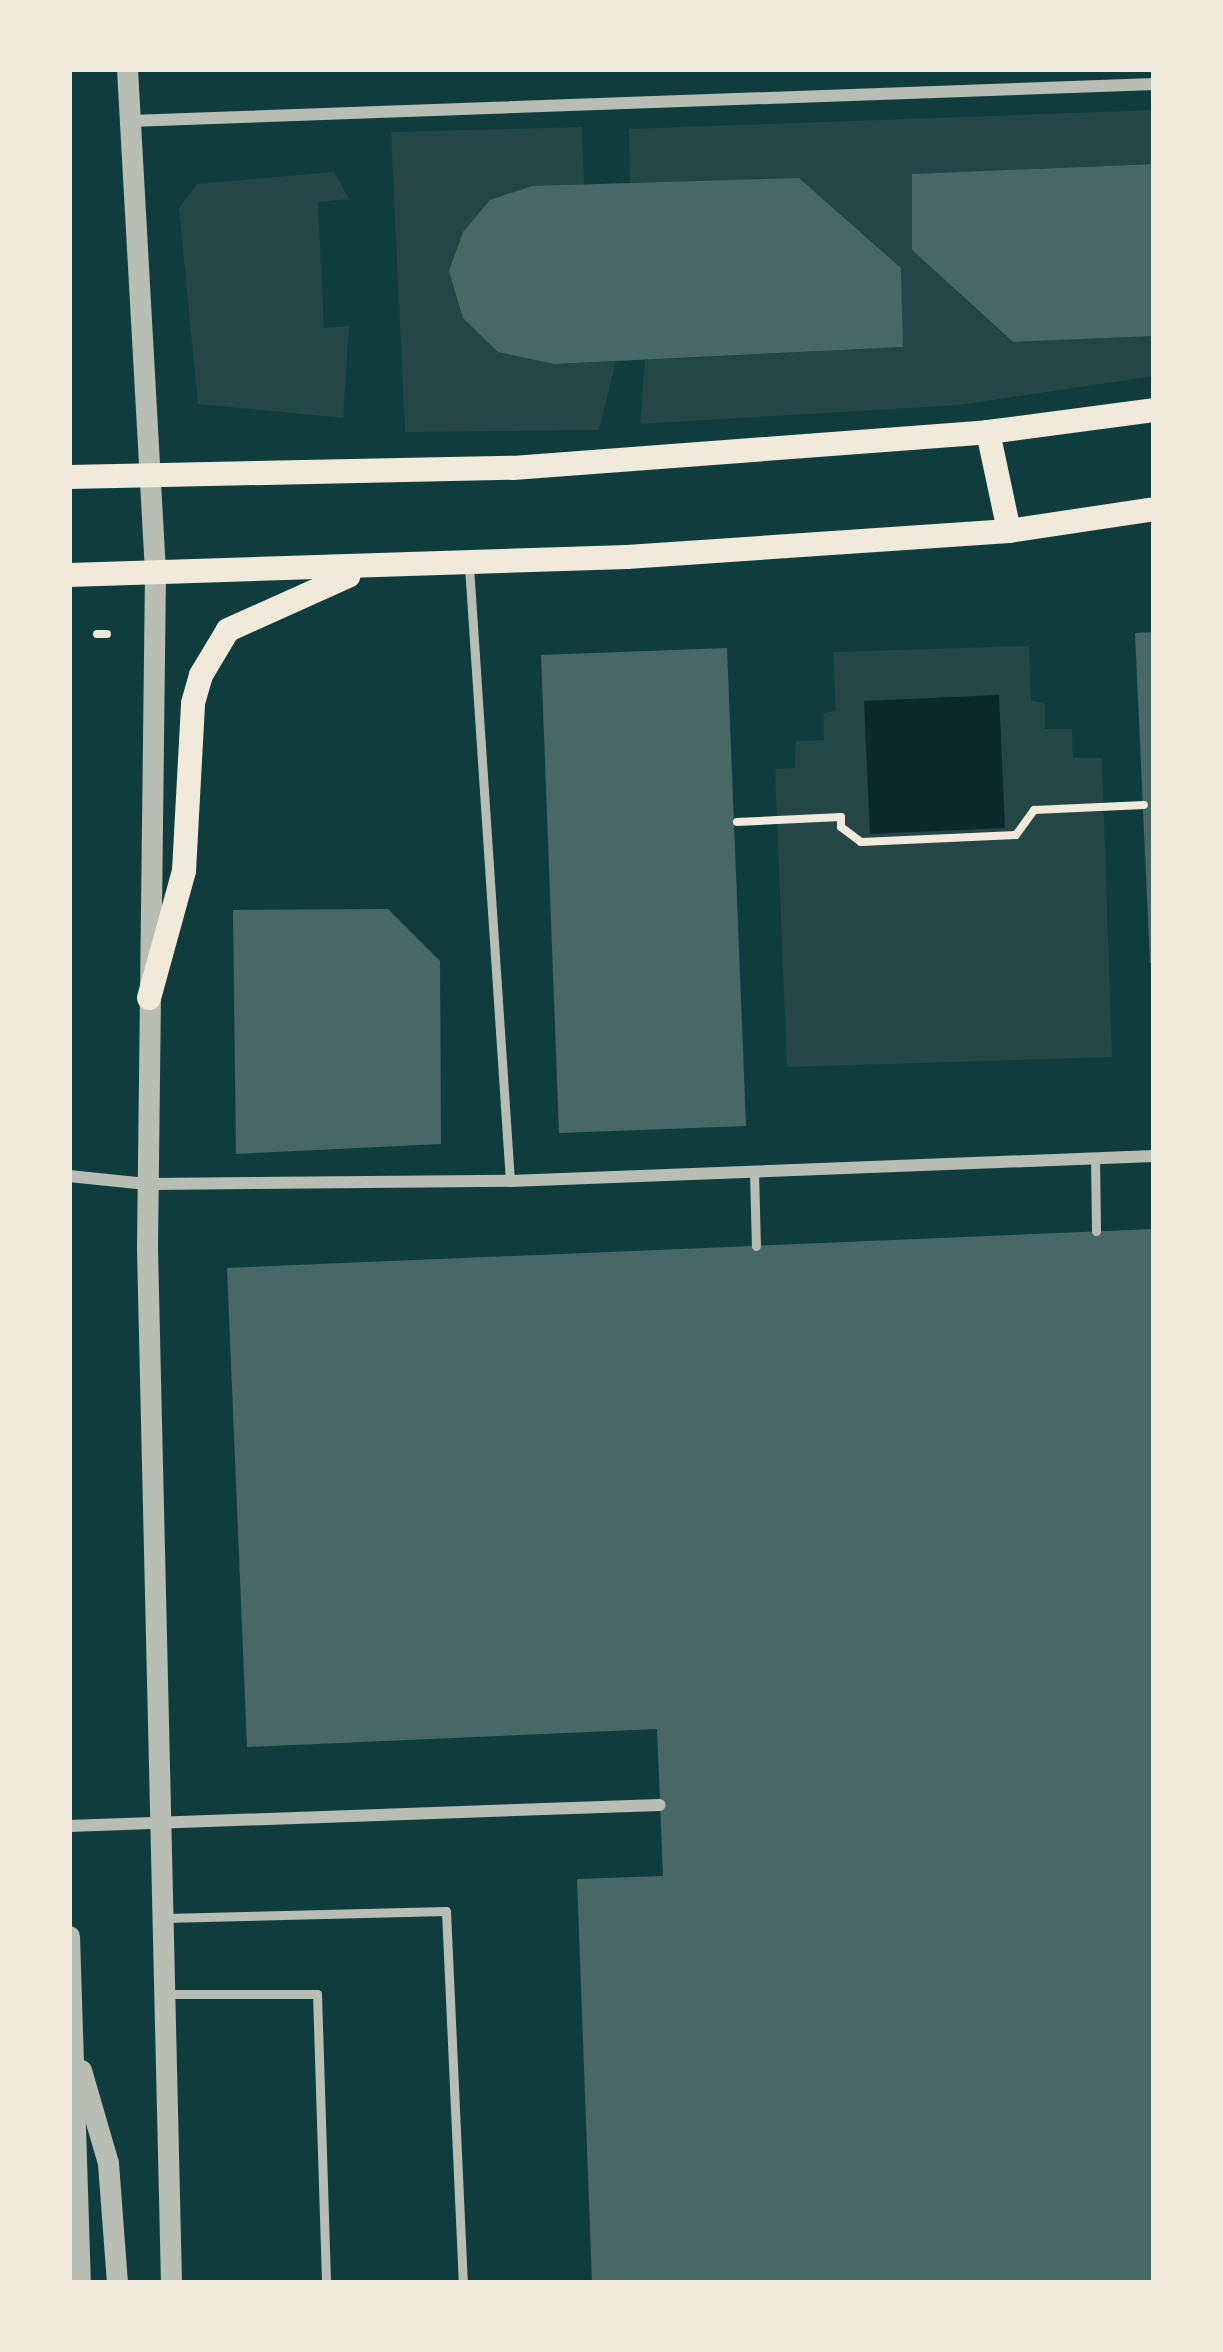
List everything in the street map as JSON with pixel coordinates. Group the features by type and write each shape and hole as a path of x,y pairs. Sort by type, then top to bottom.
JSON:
{"main road":[{"path":"69,477 513,468 988,432 1154,410"},
{"path":"988,432 1009,531"},
{"path":"69,575 470,566 1009,531 1154,508"},
{"path":"149,998 184,871 193,703 201,675 228,630 362,570"}],"street":[{"path":"128,69 154,572 147,1184 155,1822 170,2283"},
{"path":"130,121 1154,84"},
{"path":"69,1176 147,1184 510,1181 1154,1156"},
{"path":"69,1826 660,1805"},
{"path":"69,1936 80,2283"},
{"path":"73,2040 108,2163 117,2283"}],"lane":[{"path":"470,566 510,1181"},
{"path":"1095,1158 1096,1231"},
{"path":"754,1172 756,1246"},
{"path":"159,1918 446,1911 463,2283"},
{"path":"163,1994 317,1994 326,2283"}],"path":[{"path":"737,822 841,817 850,836 875,842 1016,835 1034,810 1144,805"}],"shaded area":[{"path":"1154,110 1154,164 913,174 912,250 1012,342 1154,336 1154,376 959,405 640,424 645,360 902,347 901,268 799,178 630,184 629,129"},
{"path":"582,127 584,185 490,200 449,271 498,352 554,364 616,361 599,430 405,432 391,132"},
{"path":"334,172 349,199 318,202 324,328 349,326 343,418 198,404 179,208 197,184"},
{"path":"1029,646 1031,701 1045,703 1045,729 1072,729 1073,758 1102,758 1112,1057 787,1067 775,769 795,768 796,741 824,740 823,713 836,711 833,652"},
{"path":"999,695 1005,828 870,834 864,701"}],"building":[{"path":"1154,164 1154,336 1013,342 912,250 912,174"},
{"path":"799,178 901,268 903,347 554,364 498,352 463,318 449,271 463,232 490,200 532,186"},
{"path":"1154,632 1154,963 1150,963 1135,633"},
{"path":"727,648 746,1126 559,1133 541,655"},
{"path":"388,909 440,961 441,1144 236,1154 233,910"},
{"path":"1154,1229 1154,2283 592,2283 577,1879 663,1876 657,1729 247,1747 227,1268"}]}
